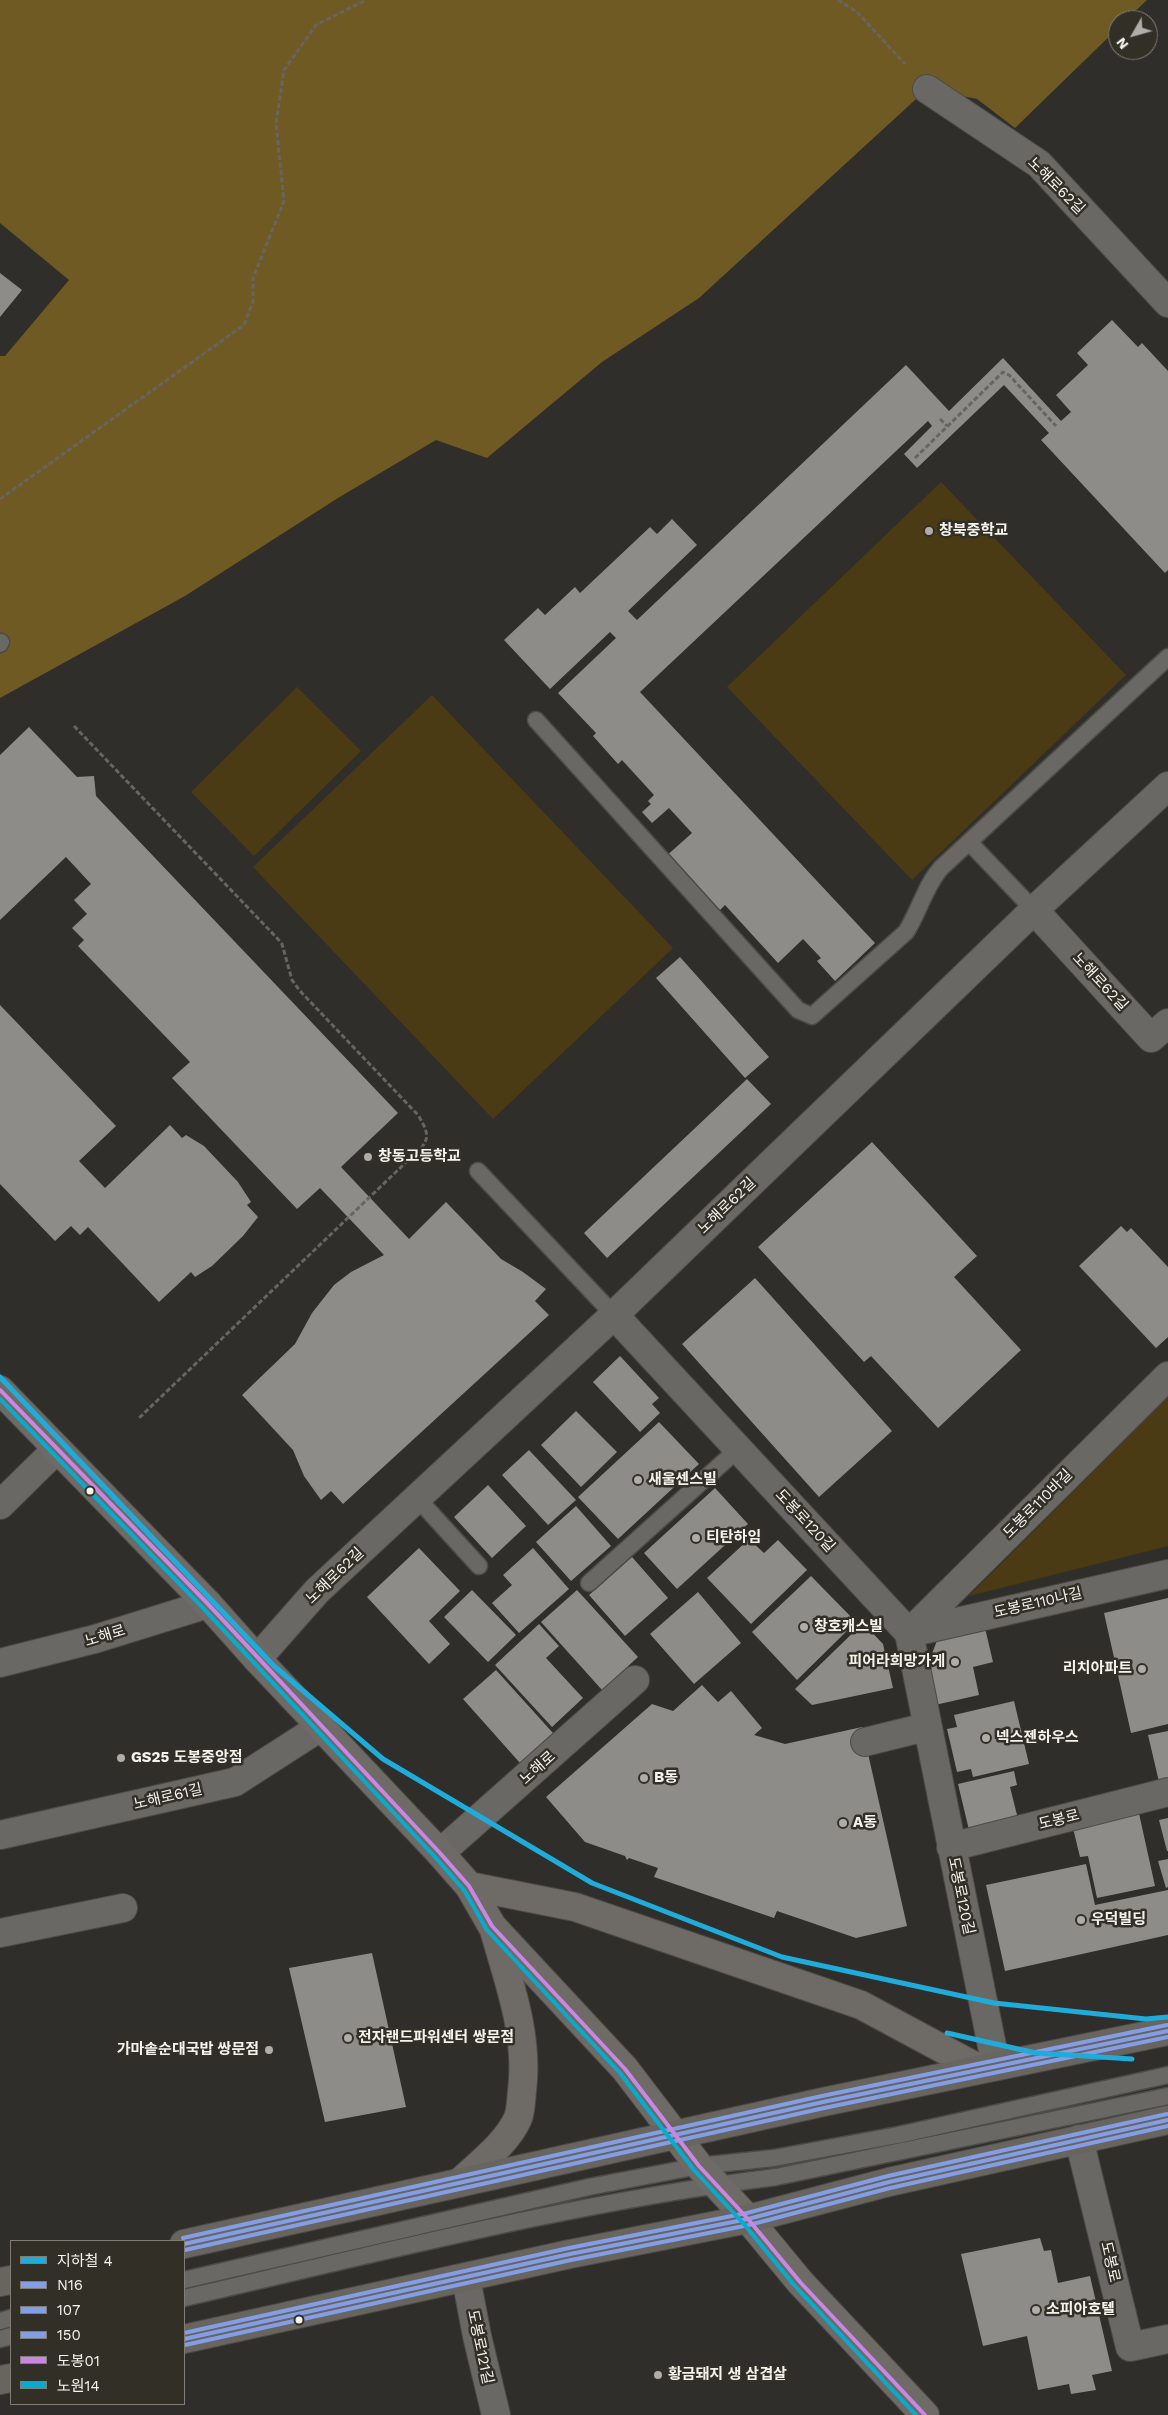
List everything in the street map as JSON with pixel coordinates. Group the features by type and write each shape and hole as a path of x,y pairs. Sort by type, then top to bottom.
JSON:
{"main road":[{"path":"0,1390 208,1604 256,1659 322,1726 440,1853 469,1886 492,1926 625,2069 674,2135 748,2219 800,2282 925,2415"},
{"path":"469,1886 574,1907 860,2005 988,2068"},
{"path":"459,2183 497,2148 518,2118 521,2102 525,2068 521,2032 492,1926"},
{"path":"185,2244 459,2183 570,2156 1168,2031"},
{"path":"185,2339 570,2254 748,2219 889,2182 1168,2120"}],"street":[{"name":"노해로62길","path":"927,89 1039,164 1168,303"},
{"name":"노해로62길","path":"256,1659 317,1592 614,1315 1034,910 1168,786"},
{"name":"노해로62길","path":"1034,910 1151,1038 1168,1023"},
{"name":"도봉로120길","path":"614,1315 909,1632 926,1727 951,1847 988,2068"},
{"name":"도봉로110바길","path":"909,1632 1168,1376"},
{"path":"0,1505 57,1449"},
{"name":"도봉로110나길","path":"909,1632 1168,1574"},
{"name":"노해로","path":"0,1663 95,1639 208,1604"},
{"name":"노해로","path":"440,1853 635,1680"},
{"name":"노해로61길","path":"0,1835 236,1782 322,1726"},
{"path":"865,1742 926,1727"},
{"name":"도봉로","path":"951,1847 1168,1792"},
{"path":"0,1933 123,1908"},
{"name":"도봉로","path":"1079,2139 1130,2347 1168,2338"},
{"name":"도봉로121길","path":"466,2278 477,2336 496,2415"}],"lane":[{"path":"536,720 798,1010 809,1016 817,1014 906,932 918,914 934,876 1168,658"},
{"path":"969,842 1034,910"},
{"path":"478,1171 614,1315"},
{"path":"589,1582 738,1449"},
{"path":"418,1498 479,1566"},
{"path":"185,2298 599,2204 774,2158 898,2135 1168,2074"},
{"path":"185,2280 589,2187 708,2175 776,2177 1168,2096"}],"path":[{"path":"0,500 244,326 253,301 253,278 284,201 276,124 284,70 316,25 366,0"},
{"path":"838,0 857,12 927,89"},
{"path":"915,458 1003,372 1009,375 1056,426"},
{"path":"940,419 947,426"},
{"path":"74,726 276,937 282,944 292,980 418,1115 428,1135 427,1141 414,1154 139,1418"}],"shaded area":[{"path":"0,0 1147,0 1136,10 1108,10 1108,38 1015,128 977,99 927,89 699,298 602,362 487,458 436,440 338,498 185,596 0,698 0,356 5,356 69,280 0,223"},
{"path":"941,482 1126,675 912,880 727,687"},
{"path":"297,687 361,751 254,856 191,792"},
{"path":"432,695 673,948 493,1119 253,867"},
{"path":"1168,1397 1168,1546 969,1596"}],"building":[{"path":"0,273 22,290 0,317"},
{"path":"1112,320 1138,347 1142,343 1168,371 1168,570 1165,573 1041,440 1049,433 1004,385 917,468 904,454 932,426 928,421 640,692 875,943 835,981 817,961 821,958 803,939 778,963 725,905 716,914 664,858 692,833 669,808 652,823 642,812 651,804 648,801 654,795 622,760 618,764 593,736 596,733 558,693 616,638 610,632 550,689 504,640 538,608 545,615 575,587 580,593 650,527 657,534 672,519 697,545 628,611 637,620 906,365 949,411 1003,358 1061,421 1071,412 1056,395 1088,365 1077,353"},
{"path":"29,727 77,777 94,776 96,796 398,1113 341,1167 409,1239 446,1202 501,1259 546,1289 535,1301 549,1315 343,1504 331,1491 321,1500 304,1476 293,1450 242,1395 295,1344 312,1313 334,1285 351,1272 384,1255 320,1188 297,1209 172,1078 190,1062 78,946 84,940 72,928 87,914 74,900 91,884 66,857 0,920 0,755"},
{"path":"680,957 769,1057 745,1078 656,978"},
{"path":"0,1005 116,1126 79,1161 105,1188 170,1125 182,1138 186,1135 204,1146 238,1182 251,1202 247,1205 258,1217 243,1236 212,1266 195,1277 191,1272 159,1302 88,1227 80,1235 71,1226 55,1241 0,1184"},
{"path":"747,1079 771,1104 607,1258 584,1233"},
{"path":"872,1142 977,1256 954,1277 1021,1350 938,1428 871,1356 864,1362 758,1247"},
{"path":"1121,1226 1127,1232 1131,1228 1168,1267 1168,1337 1156,1348 1079,1266"},
{"path":"755,1278 892,1431 819,1497 682,1344"},
{"path":"620,1356 659,1398 652,1404 660,1413 640,1432 593,1382"},
{"path":"576,1411 617,1452 581,1487 541,1445"},
{"name":"새울센스빌","path":"659,1422 699,1464 618,1539 578,1497"},
{"path":"529,1450 576,1500 548,1525 502,1475"},
{"path":"488,1485 526,1526 492,1558 454,1517"},
{"name":"티탄하임","path":"715,1488 748,1524 677,1589 644,1553"},
{"path":"576,1506 611,1546 571,1581 536,1542"},
{"path":"749,1539 764,1553 778,1540 807,1570 751,1624 707,1578"},
{"path":"419,1548 460,1591 429,1621 450,1644 429,1664 367,1597"},
{"path":"533,1548 569,1589 519,1633 492,1603 512,1585 503,1575"},
{"path":"632,1557 668,1598 625,1636 589,1595"},
{"name":"창호캐스빌","path":"811,1576 856,1622 797,1680 752,1632"},
{"path":"472,1590 516,1635 488,1662 444,1617"},
{"path":"577,1590 638,1657 602,1690 541,1622"},
{"path":"698,1592 741,1643 694,1684 650,1634"},
{"name":"리치아파트","path":"1168,1598 1168,1724 1131,1733 1104,1613"},
{"name":"창호캐스빌","path":"863,1623 883,1644 893,1688 812,1705 795,1689"},
{"path":"539,1624 559,1646 546,1658 583,1698 552,1727 495,1665"},
{"path":"985,1628 993,1662 973,1667 979,1695 935,1705 926,1669 938,1638"},
{"path":"496,1670 553,1733 520,1763 463,1699"},
{"path":"702,1685 718,1702 731,1691 762,1728 754,1735 785,1744 862,1727 907,1926 856,1938 777,1911 774,1918 654,1877 658,1868 629,1858 627,1860 625,1856 585,1842 546,1797 652,1704 673,1711"},
{"name":"넥스젠하우스","path":"1014,1701 1029,1764 973,1777 971,1769 957,1772 947,1729 957,1727 954,1715"},
{"path":"1168,1731 1168,1784 1160,1786 1148,1735"},
{"path":"1014,1771 1017,1785 1010,1787 1018,1819 969,1830 958,1784"},
{"path":"1138,1809 1155,1886 1097,1898 1088,1856 1080,1857 1072,1824"},
{"path":"1168,1818 1168,1851 1167,1851 1159,1820"},
{"path":"1168,1859 1168,1887 1166,1888 1158,1861"},
{"name":"우덕빌딩","path":"1086,1864 1095,1905 1168,1890 1168,1935 1005,1971 986,1885"},
{"name":"전자랜드파워센터 쌍문점","path":"372,1953 406,2107 325,2122 289,1968"},
{"name":"소피아호텔","path":"1040,2238 1044,2251 1051,2250 1058,2283 1090,2276 1112,2371 1092,2375 1096,2390 1071,2394 1069,2384 1038,2390 1027,2336 983,2346 961,2254"}],"metro line":[{"name":"4","path":"0,1377 274,1666 383,1759 592,1883 782,1957 994,2003 1146,2019 1168,2017"},
{"name":"4","path":"947,2033 1036,2053 1132,2059"}],"transit line":[{"name":"도봉01","path":"0,1390 208,1604 440,1853 469,1886 492,1926 625,2069 699,2166 748,2219 800,2282 925,2415"},
{"name":"노원14","path":"0,1399 203,1608 435,1857 464,1890 487,1930 620,2073 694,2170 743,2223 795,2286 916,2415"},
{"name":"150","path":"183,2238 822,2096 1167,2025"},
{"name":"N16","path":"185,2244 823,2102 1168,2031"},
{"name":"107","path":"185,2250 824,2108 1168,2037"},
{"name":"150","path":"185,2333 569,2248 747,2213 888,2176 1167,2114"},
{"name":"N16","path":"185,2339 570,2254 748,2219 889,2182 1168,2120"},
{"name":"107","path":"185,2345 571,2260 749,2225 890,2188 1168,2126"}],"place":[{"name":"창북중학교","path":"929,531"},
{"name":"창동고등학교","path":"368,1157"},
{"name":"새울센스빌","path":"638,1480"},
{"name":"티탄하임","path":"696,1538"},
{"name":"창호캐스빌","path":"804,1627"},
{"name":"피어라희망가게","path":"955,1662"},
{"name":"리치아파트","path":"1142,1669"},
{"name":"넥스젠하우스","path":"986,1738"},
{"name":"GS25 도봉중앙점","path":"121,1758"},
{"name":"B동","path":"644,1778"},
{"name":"A동","path":"843,1823"},
{"name":"우덕빌딩","path":"1081,1920"},
{"name":"전자랜드파워센터 쌍문점","path":"348,2038"},
{"name":"가마솥순대국밥 쌍문점","path":"269,2050"},
{"name":"소피아호텔","path":"1036,2310"},
{"name":"황금돼지 생 삼겹살","path":"658,2375"}]}
